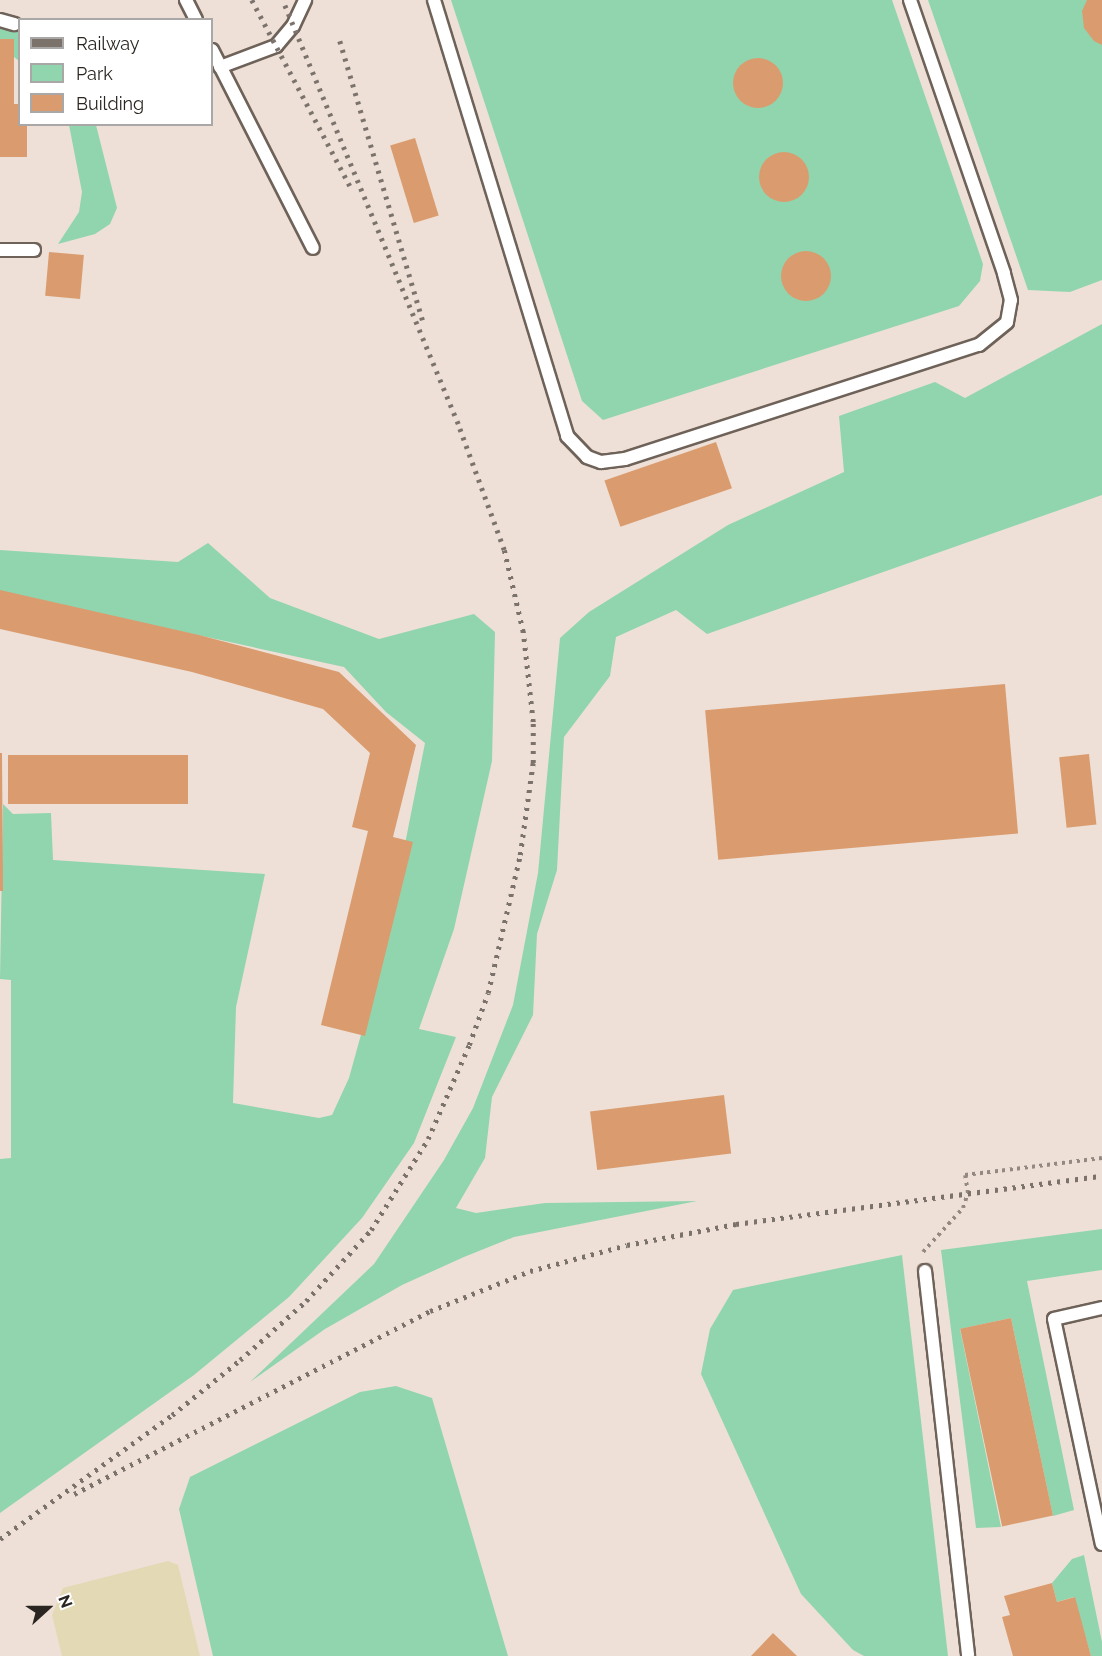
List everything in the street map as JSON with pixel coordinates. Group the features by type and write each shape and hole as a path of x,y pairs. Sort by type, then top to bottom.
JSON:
{"lane":[{"path":"186,0 195,18"},
{"path":"220,67 276,46 293,26 305,0"},
{"path":"434,0 567,436 587,457 601,462 625,459 979,345 1007,322 1011,300 1004,273 910,0"},
{"path":"0,20 14,24"},
{"path":"213,52 313,248"},
{"path":"0,250 34,250"},
{"path":"925,1271 968,1656"},
{"path":"1102,1308 1054,1319 1102,1544"}],"path":[{"path":"922,1252 963,1208 968,1194 966,1175 1102,1158"}],"green space":[{"path":"451,0 892,0 983,264 980,281 959,306 603,420 582,401"},
{"path":"928,0 1102,0 1102,280 1070,292 1028,290"},
{"path":"0,24 18,29 18,60 14,57 14,39 0,39"},
{"path":"69,126 96,126 117,208 110,224 95,234 58,244 79,212 82,192"},
{"path":"1102,324 1102,495 707,634 676,610 616,637 610,676 564,737 557,870 537,934 533,1015 492,1097 485,1158 456,1208 476,1213 545,1203 697,1201 514,1237 464,1257 402,1285 325,1329 250,1382 374,1264 444,1160 473,1108 513,1005 538,873 560,638 589,612 728,525 844,472 839,416 935,382 965,398"},
{"path":"208,543 270,598 379,639 474,614 495,632 492,761 454,929 419,1029 456,1037 414,1143 362,1218 289,1297 194,1375 0,1513 0,1159 11,1158 11,980 0,979 3,804 13,814 51,813 53,860 265,874 236,1007 233,1103 319,1118 332,1115 349,1078 383,955 425,743 386,712 344,667 0,592 0,550 178,562"},
{"path":"1102,1229 1102,1270 1027,1281 1074,1510 1053,1516 1011,1318 960,1329 1001,1527 976,1528 941,1250"},
{"path":"902,1255 948,1656 864,1656 853,1650 801,1594 701,1374 710,1329 733,1290"},
{"path":"396,1386 432,1398 508,1656 213,1656 179,1509 190,1477 360,1392"},
{"path":"1084,1555 1102,1642 1102,1656 1091,1656 1074,1597 1057,1602 1052,1583 1072,1559"}],"sand":[{"path":"168,1561 178,1565 200,1656 62,1656 52,1615 63,1588"}],"building":[{"path":"1087,0 1102,0 1102,45 1094,41 1084,28 1082,11"},
{"path":"0,39 14,39 14,104 18,104 18,126 27,126 27,157 0,157"},
{"path":"753,58 763,58 776,65 783,78 783,88 776,101 763,108 753,108 744,104 737,97 733,88 733,78 737,69 744,62"},
{"path":"415,138 439,215 414,223 390,146"},
{"path":"784,152 802,159 809,177 802,195 784,202 766,195 759,177 766,159"},
{"path":"801,251 811,251 824,258 831,271 831,281 824,294 811,301 801,301 792,297 785,290 781,281 781,271 785,262 792,255"},
{"path":"49,252 84,255 80,299 45,296"},
{"path":"716,442 732,488 620,527 604,480"},
{"path":"0,590 199,635 339,672 416,745 393,837 413,842 365,1036 321,1025 368,831 352,827 370,753 323,709 192,672 0,629"},
{"path":"1005,684 1018,833 718,860 705,710"},
{"path":"0,753 2,753 3,891 0,891"},
{"path":"1089,754 1096,825 1067,828 1059,757"},
{"path":"8,755 188,755 188,804 8,804"},
{"path":"724,1095 731,1154 597,1170 590,1111"},
{"path":"1011,1318 1053,1516 1002,1526 960,1329"},
{"path":"1052,1583 1057,1602 1075,1597 1091,1656 1013,1656 1002,1617 1010,1615 1004,1596"},
{"path":"773,1633 797,1656 751,1656"}],"railway":[{"path":"252,0 350,186"},
{"path":"0,1539 172,1415 240,1360 306,1301 371,1230 428,1139 469,1045 488,993 520,855 533,763 533,722 523,632 504,550 458,424 282,0"},
{"path":"340,41 423,322"},
{"path":"74,1494 430,1311 530,1271 627,1245 736,1224 1102,1176"}]}
